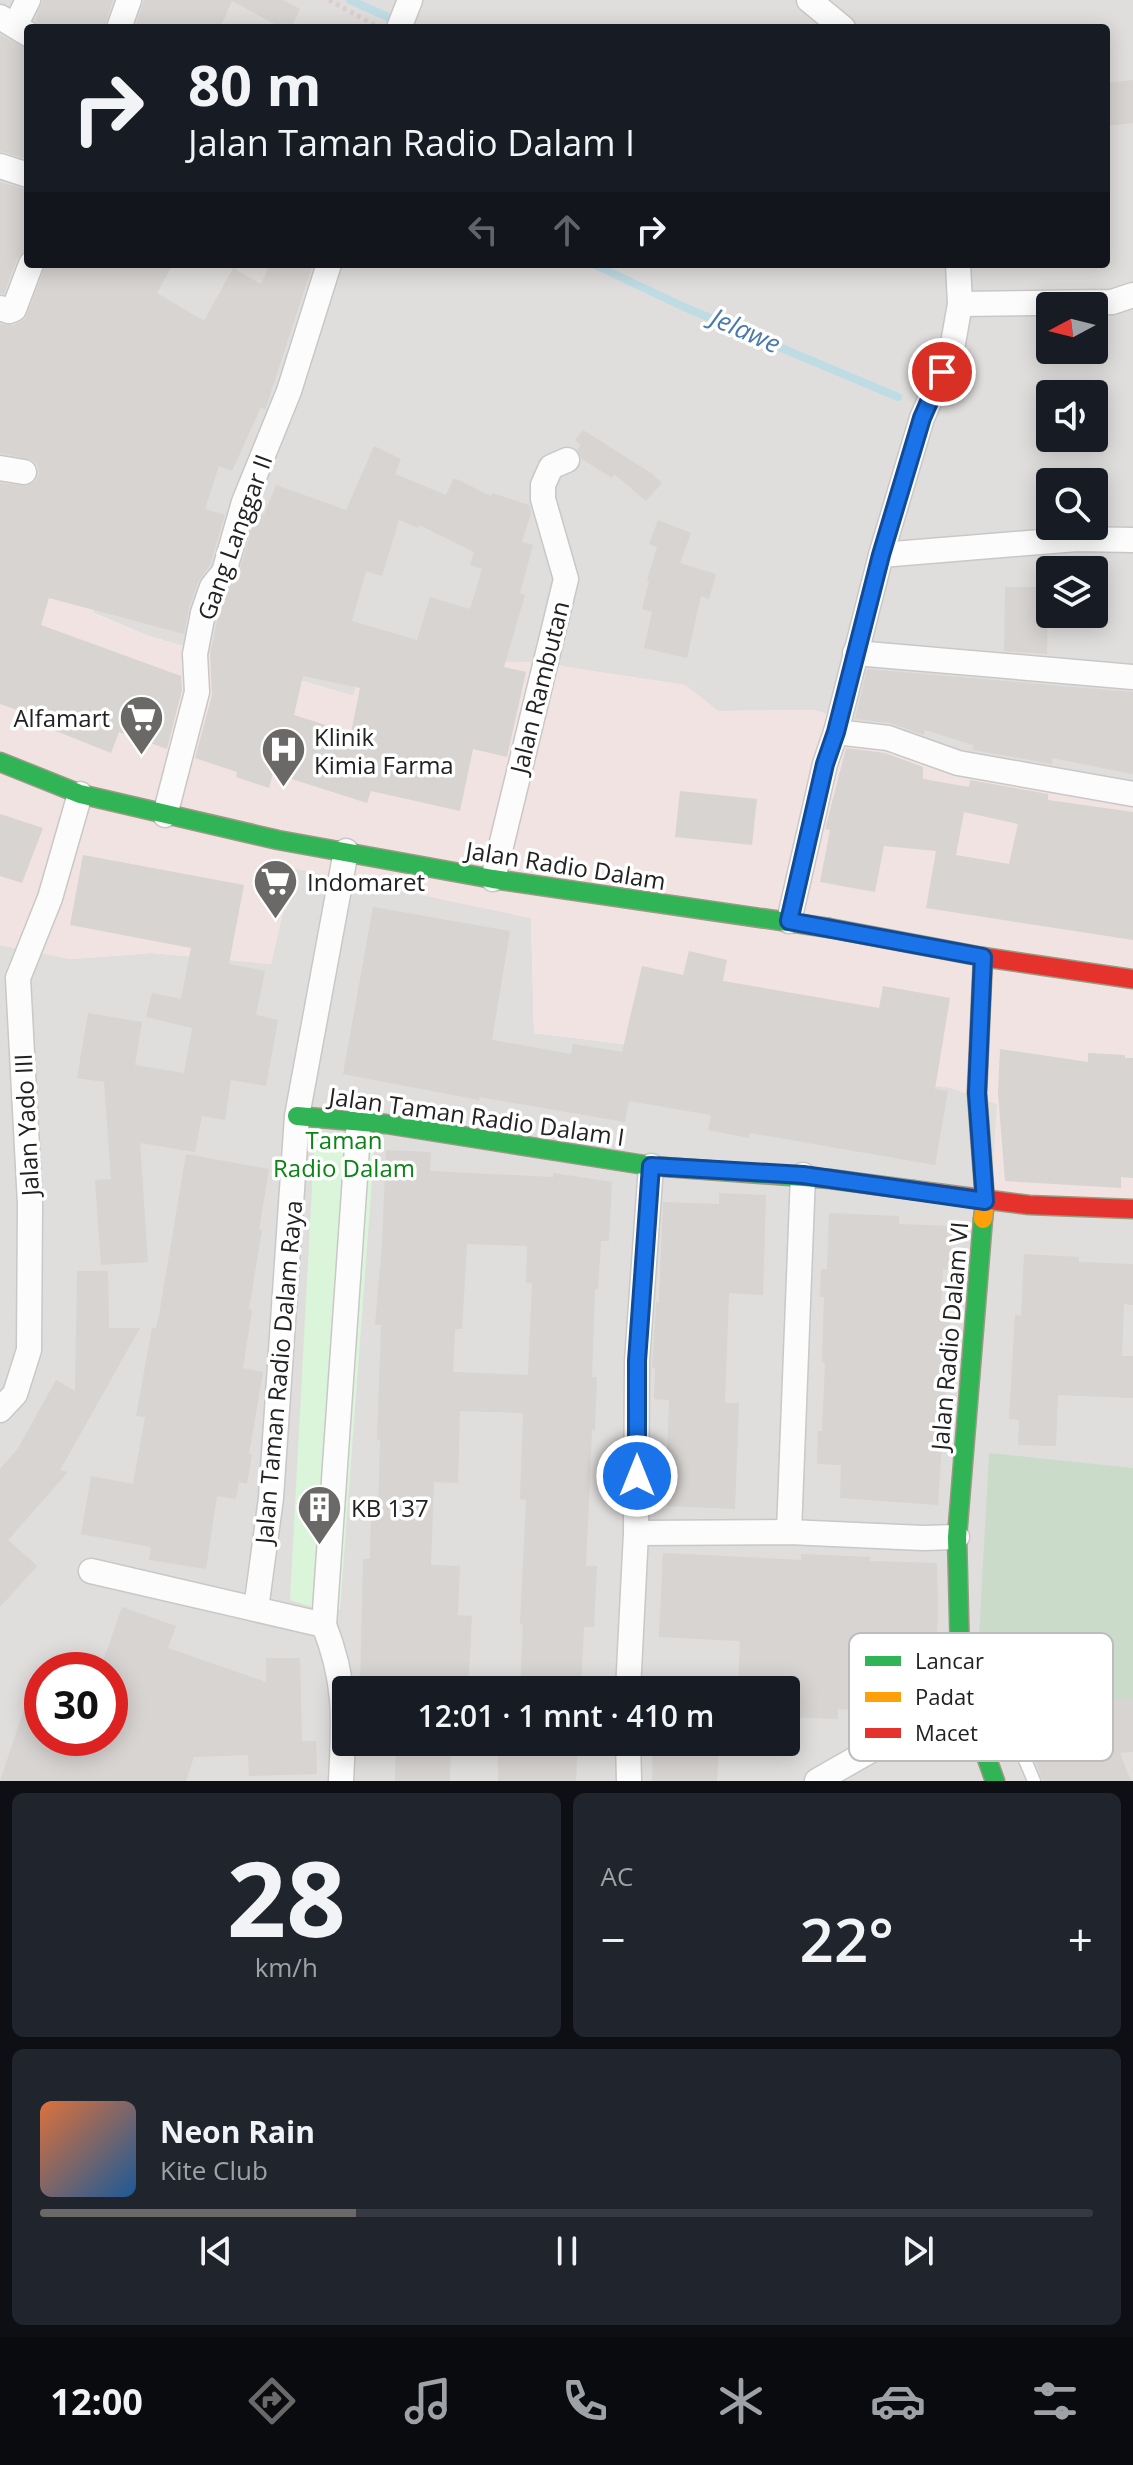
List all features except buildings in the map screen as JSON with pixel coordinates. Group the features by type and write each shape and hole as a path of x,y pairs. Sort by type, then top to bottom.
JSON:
{"street":[{"path":"14,26 28,0"},
{"path":"120,24 129,0"},
{"path":"809,0 838,24"},
{"path":"0,166 24,174"},
{"path":"7,308 29,268"},
{"name":"Gang Langgar II","path":"165,815 197,692 195,654 203,613 212,587 224,572 244,502 289,391 328,268"},
{"path":"789,921 825,764 881,555 922,418 952,349 960,304 958,268"},
{"path":"960,304 1112,302 1133,295"},
{"name":"Jalan Rambutan","path":"493,879 566,579 543,499 543,485 551,467 567,460"},
{"path":"881,555 1077,539 1133,540"},
{"path":"855,653 1133,677"},
{"path":"836,732 888,738 958,763 1133,794"},
{"name":"Jalan Radio Dalam","path":"0,762 80,794 278,840 493,879 789,921 983,957 1133,979"},
{"name":"Jalan Yado III","path":"0,1410 15,1394 29,1350 30,1204 9,975 50,898 80,794"},
{"name":"Jalan Taman Radio Dalam Raya","path":"256,1609 271,1498 297,1116 346,851"},
{"name":"Jalan Radio Dalam VI","path":"959,1633 957,1537 985,1201 977,1093 983,957"},
{"name":"Jalan Taman Radio Dalam I","path":"297,1116 359,1119 651,1166 803,1175 985,1201 1097,1210 1133,1209"},
{"path":"341,1781 344,1697 337,1658 324,1625 359,1119"},
{"path":"629,1676 636,1533 637,1361 651,1166"},
{"path":"789,1532 803,1175"},
{"path":"636,1533 789,1532 957,1537"},
{"path":"91,1571 324,1625"},
{"path":"628,1756 629,1781"},
{"path":"817,1781 852,1761"},
{"name":"Jalan Radio Dalam VI","path":"987,1761 995,1781"}],"lane":[{"path":"1025,1761 1034,1781"}],"path":[{"path":"329,0 373,24"}],"shaded area":[{"path":"0,0 1133,0 1133,789 983,761 899,732 813,710 718,711 685,685 533,662 465,662 354,696 149,636 94,613 92,605 0,526"},
{"path":"0,526 92,605 94,614 149,636 353,696 363,661 532,662 685,685 718,711 813,710 899,732 984,761 1133,789 1133,1199 991,1193 997,1104 951,1088 864,1074 534,1033 531,918 293,868 271,964 152,953 71,959 0,945"},
{"path":"293,868 531,918 534,1033 864,1074 951,1088 997,1104 1133,1199 1133,1781 0,1781 0,945 71,959 152,953 271,964"}],"green space":[{"name":"Taman Radio Dalam","path":"315,1131 375,1140 340,1609 316,1608 290,1600"},
{"path":"989,1453 1133,1468 1133,1721 1115,1714 1113,1708 1113,1633 979,1633"}],"waterway":[{"name":"Jelawe","path":"350,0 397,21"},
{"name":"Jelawe","path":"601,268 684,307 898,397"}],"traffic: fast":[{"path":"0,762 80,794 278,840 493,879 829,928"},
{"path":"297,1116 386,1124 651,1166 830,1179 913,1190"},
{"path":"959,1633 957,1537 983,1219"},
{"path":"988,1761 995,1781"}],"traffic: slow":[{"path":"983,957 977,1093 985,1201 983,1219"}],"traffic: jam":[{"path":"829,928 983,957 1133,979"},
{"path":"913,1190 1029,1205 1133,1209"}],"place":[{"name":"Alfamart","path":"141,756"},
{"name":"Klinik Kimia Farma","path":"283,789"},
{"name":"Indomaret","path":"276,920"},
{"name":"KB 137","path":"320,1546"}],"route":[{"path":"637,1476 637,1361 651,1166 803,1175 985,1201 977,1093 983,957 789,921 825,764 881,555 922,418 942,372"}]}
